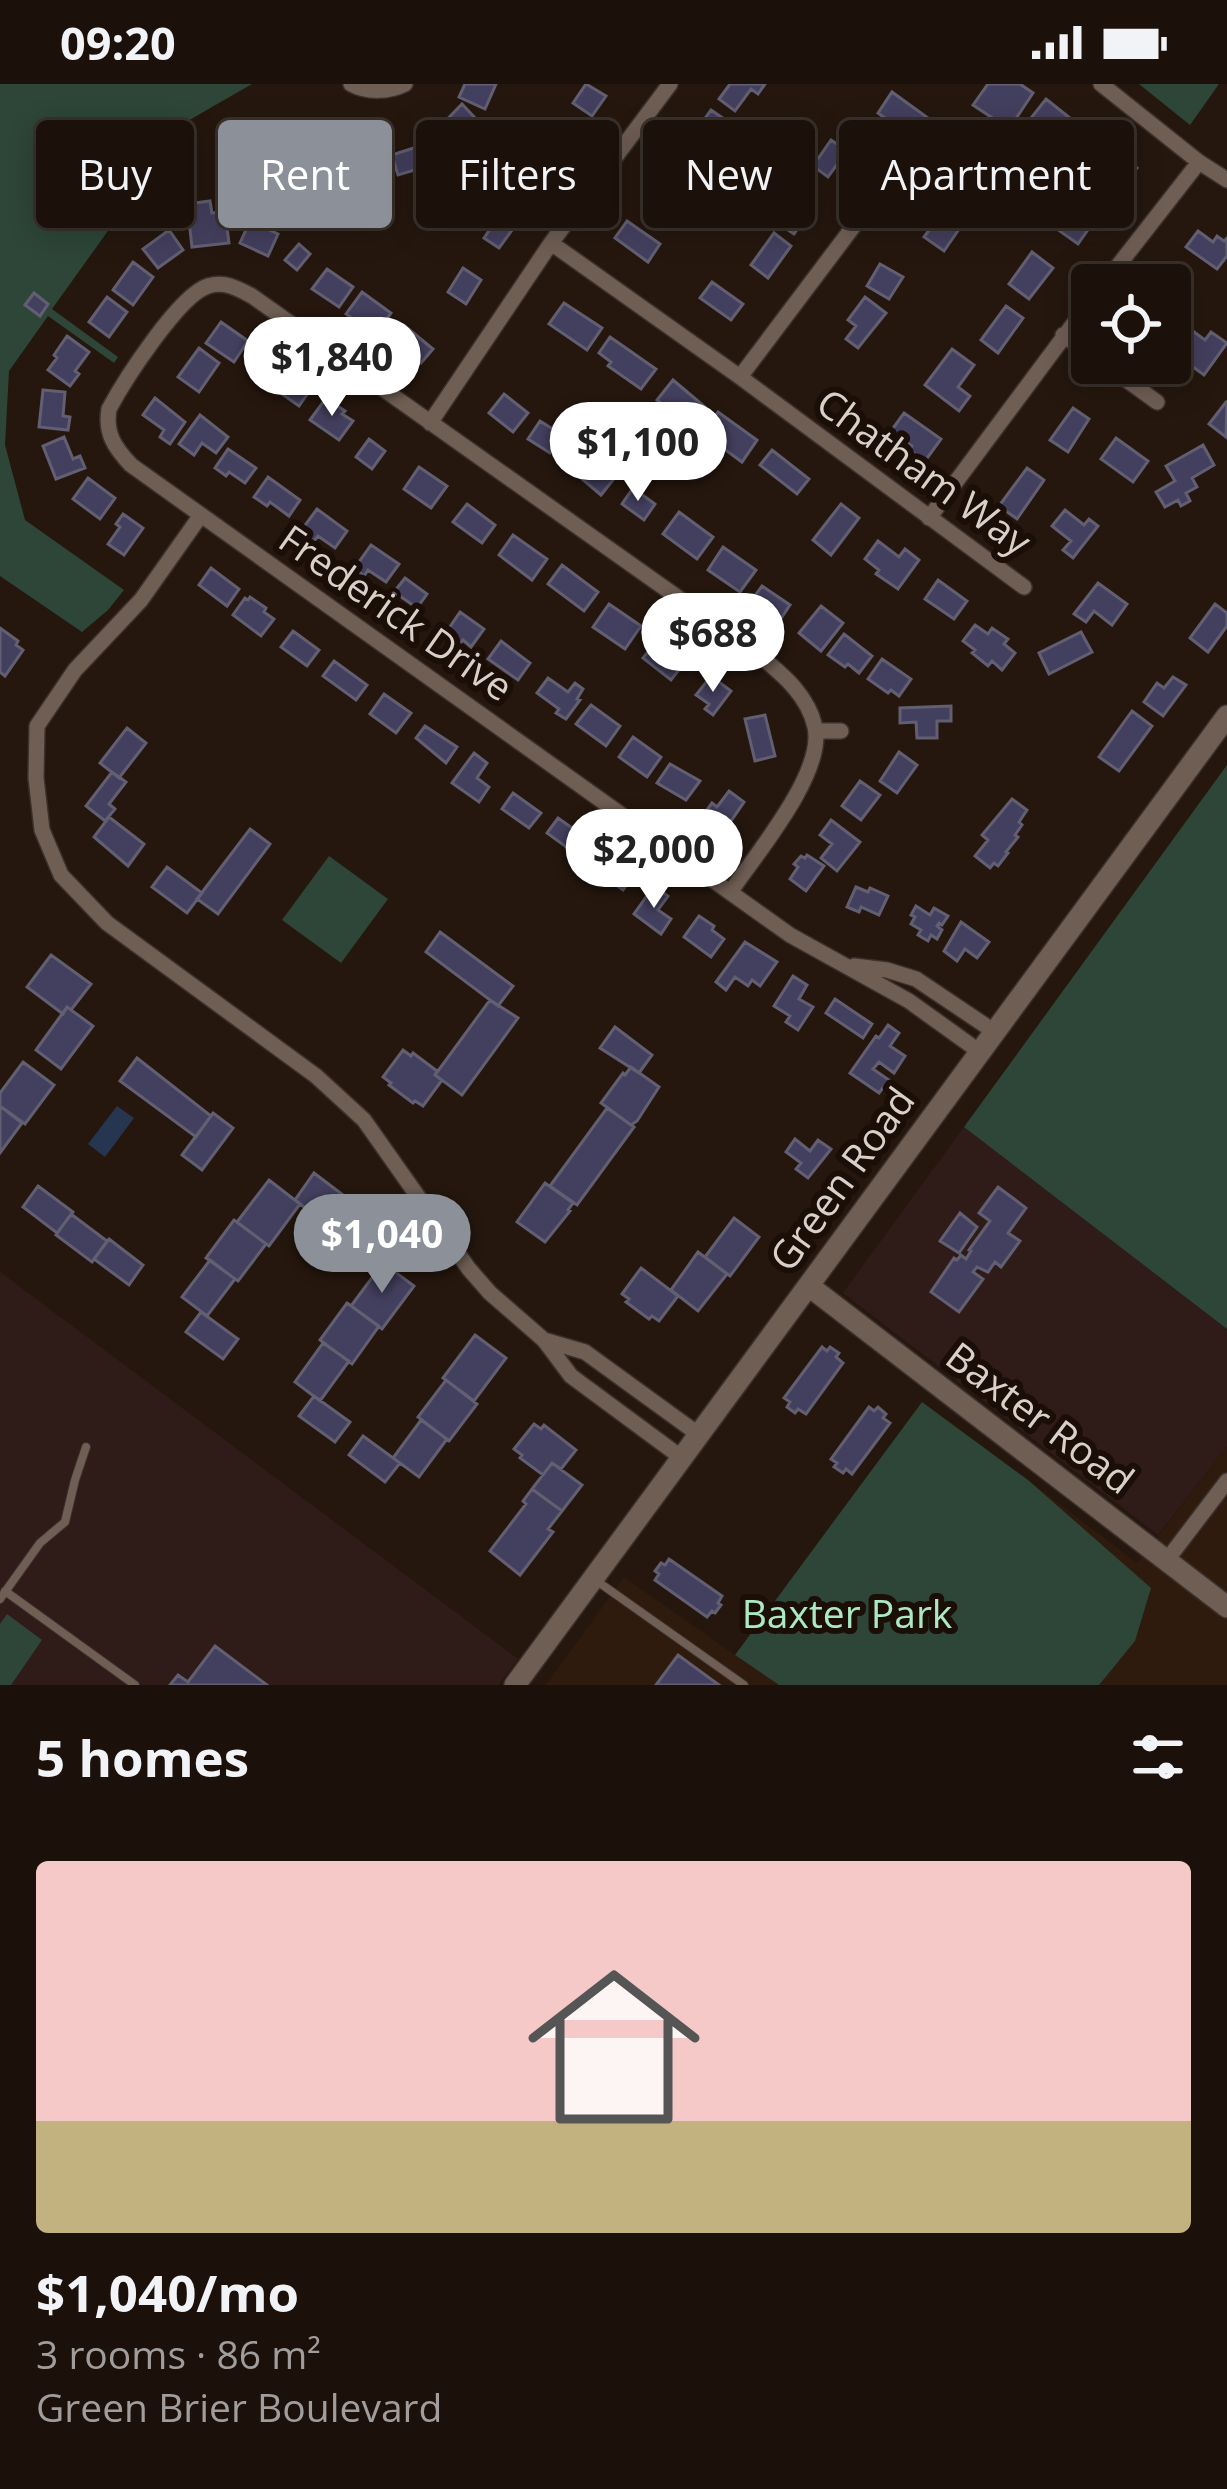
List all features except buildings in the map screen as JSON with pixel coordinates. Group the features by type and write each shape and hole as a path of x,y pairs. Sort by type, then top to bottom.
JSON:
{"street":[{"path":"351,84 382,90 405,84"},
{"path":"670,84 551,243 430,423 775,668 807,705 817,731 810,770 731,891"},
{"path":"1101,84 1227,180"},
{"path":"1119,264 1199,162"},
{"path":"740,377 852,228"},
{"name":"Chatham Way","path":"551,243 1024,586"},
{"name":"Frederick Drive","path":"430,423 252,296 231,284 212,284 185,300 109,409 106,425 118,452 131,465 790,935 909,1001 980,1052"},
{"path":"929,518 1071,326"},
{"path":"1064,335 1071,340"},
{"path":"1132,384 1157,402"},
{"path":"201,515 141,600 75,670 37,727 42,830 61,875 107,923 344,1099 469,1269 544,1340 571,1376 682,1458"},
{"name":"Green Road","path":"514,1685 1226,719"},
{"path":"817,731 841,731"},
{"name":"Frederick Drive","path":"848,965 916,979 995,1032"},
{"name":"Baxter Road","path":"808,1286 1227,1607"},
{"path":"544,1340 584,1352 698,1434"},
{"path":"1167,1560 1227,1481"}],"lane":[{"path":"86,1447 64,1522 40,1543 3,1595 134,1685"},
{"path":"593,1579 744,1685"}],"shaded area":[{"path":"964,1127 1227,1329 1227,1447 1158,1535 843,1293"},
{"path":"0,1272 518,1659 498,1685 0,1685"},
{"path":"1227,1447 1227,1685 877,1685 1028,1480 1137,1563"},
{"path":"624,1577 735,1655 779,1685 546,1685"}],"green space":[{"path":"0,84 252,84 189,120 36,120 36,228 110,228 52,309 118,357 114,363 48,316 9,371 5,445 25,520 124,590 82,632 0,576"},
{"path":"1139,84 1219,84 1190,125"},
{"path":"1227,765 1227,1329 964,1127"},
{"path":"329,856 388,899 341,963 282,920"},
{"name":"Baxter Park","path":"922,1402 1028,1480 1151,1588 1135,1641 1099,1685 779,1685 735,1655"},
{"path":"7,1614 42,1640 11,1685 0,1685 0,1624"}],"water":[{"path":"117,1106 134,1118 105,1157 88,1144"}]}
